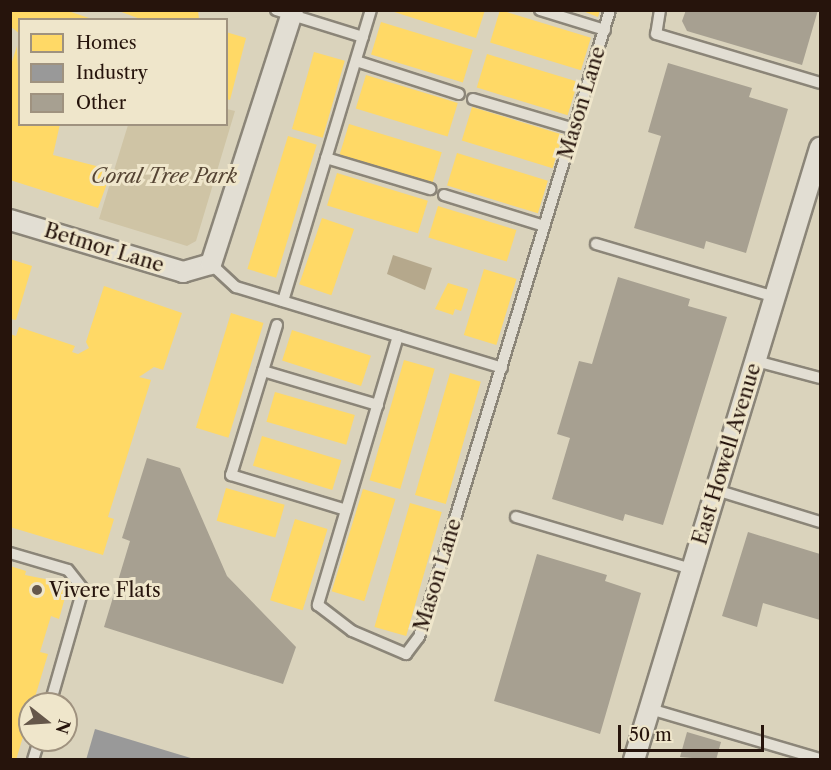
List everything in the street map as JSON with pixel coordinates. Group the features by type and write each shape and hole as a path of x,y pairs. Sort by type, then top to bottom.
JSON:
{"street":[{"path":"205,267 287,12"},
{"name":"East Howell Avenue","path":"634,759 820,154"},
{"name":"Betmor Lane","path":"10,220 183,272 205,267"}],"lane":[{"path":"282,301 371,10"},
{"path":"540,10 604,30"},
{"name":"Mason Lane","path":"398,336 318,605 358,634 406,654 419,638 610,10"},
{"path":"660,10 656,34 820,83"},
{"path":"287,12 363,37"},
{"path":"356,62 459,94"},
{"path":"473,99 574,129"},
{"path":"327,158 430,189"},
{"path":"444,195 544,226"},
{"path":"596,244 775,297"},
{"path":"205,267 236,288 501,368"},
{"path":"277,325 231,475 346,510"},
{"path":"756,361 820,378"},
{"path":"263,371 378,405"},
{"path":"716,490 820,522"},
{"path":"516,517 692,569"},
{"path":"10,553 68,570 83,589 53,692"},
{"path":"650,709 820,759"}],"green space":[{"name":"Coral Tree Park","path":"228,109 235,111 196,241 187,246 99,219 128,126 228,126"}],"shaded area":[{"path":"393,255 432,268 425,290 387,274"}],"building: Homes":[{"path":"10,10 65,10 89,18 18,18 18,32 10,26"},
{"path":"116,10 198,10 199,18 138,18"},
{"path":"388,10 485,10 476,38"},
{"path":"500,10 591,38 581,70 490,43"},
{"path":"580,10 600,10 598,17"},
{"path":"381,22 473,50 463,83 371,55"},
{"path":"228,33 246,38 230,100 228,100"},
{"path":"17,46 18,126 60,126 53,155 112,170 98,208 10,180 10,68"},
{"path":"314,52 345,61 323,138 292,129"},
{"path":"487,54 578,82 568,115 477,87"},
{"path":"366,75 458,103 448,137 356,108"},
{"path":"472,107 563,135 553,168 462,140"},
{"path":"349,124 442,152 432,183 340,155"},
{"path":"288,136 317,145 276,278 247,269"},
{"path":"457,153 548,181 538,213 447,186"},
{"path":"337,173 428,201 418,233 327,206"},
{"path":"438,206 516,230 507,262 428,238"},
{"path":"322,218 354,229 331,295 299,284"},
{"path":"10,259 32,266 16,320 10,319"},
{"path":"484,269 517,279 496,345 464,335"},
{"path":"448,283 468,289 461,311 455,309 453,315 435,309"},
{"path":"104,286 182,313 163,370 154,367 139,377 151,380 108,517 114,519 103,555 10,527 10,334 16,336 19,327 75,346 72,352 78,354 89,348 86,342"},
{"path":"231,313 264,323 228,438 196,428"},
{"path":"292,330 371,356 361,386 282,360"},
{"path":"404,360 435,369 400,489 370,480"},
{"path":"450,373 481,382 446,504 415,495"},
{"path":"275,392 355,415 346,445 266,422"},
{"path":"262,436 341,460 332,490 253,466"},
{"path":"226,488 285,505 275,537 217,521"},
{"path":"363,489 396,499 364,601 332,591"},
{"path":"410,503 442,512 406,636 374,627"},
{"path":"295,519 328,529 303,610 270,600"},
{"path":"10,566 26,571 25,575 60,582 66,594 59,619 51,616 40,652 48,654 37,692 18,692 18,752 16,760 10,760"}],"building: Industry":[{"path":"95,729 194,759 194,760 86,760"}],"building: Other":[{"path":"686,10 818,10 802,65 687,31 682,21"},
{"path":"668,63 752,88 749,97 788,109 746,253 706,241 704,249 634,228 661,136 648,132"},
{"path":"618,277 690,299 688,306 727,317 663,525 625,514 623,521 552,499 570,438 557,434 579,361 592,364"},
{"path":"147,458 180,468 227,576 296,647 283,684 104,627 130,541 122,538"},
{"path":"748,532 820,554 820,620 763,603 757,627 722,616"},
{"path":"537,554 607,575 605,581 641,593 600,734 494,701"},
{"path":"687,732 721,742 716,760 680,757"}],"place":[{"name":"Vivere Flats","path":"37,590"}]}
